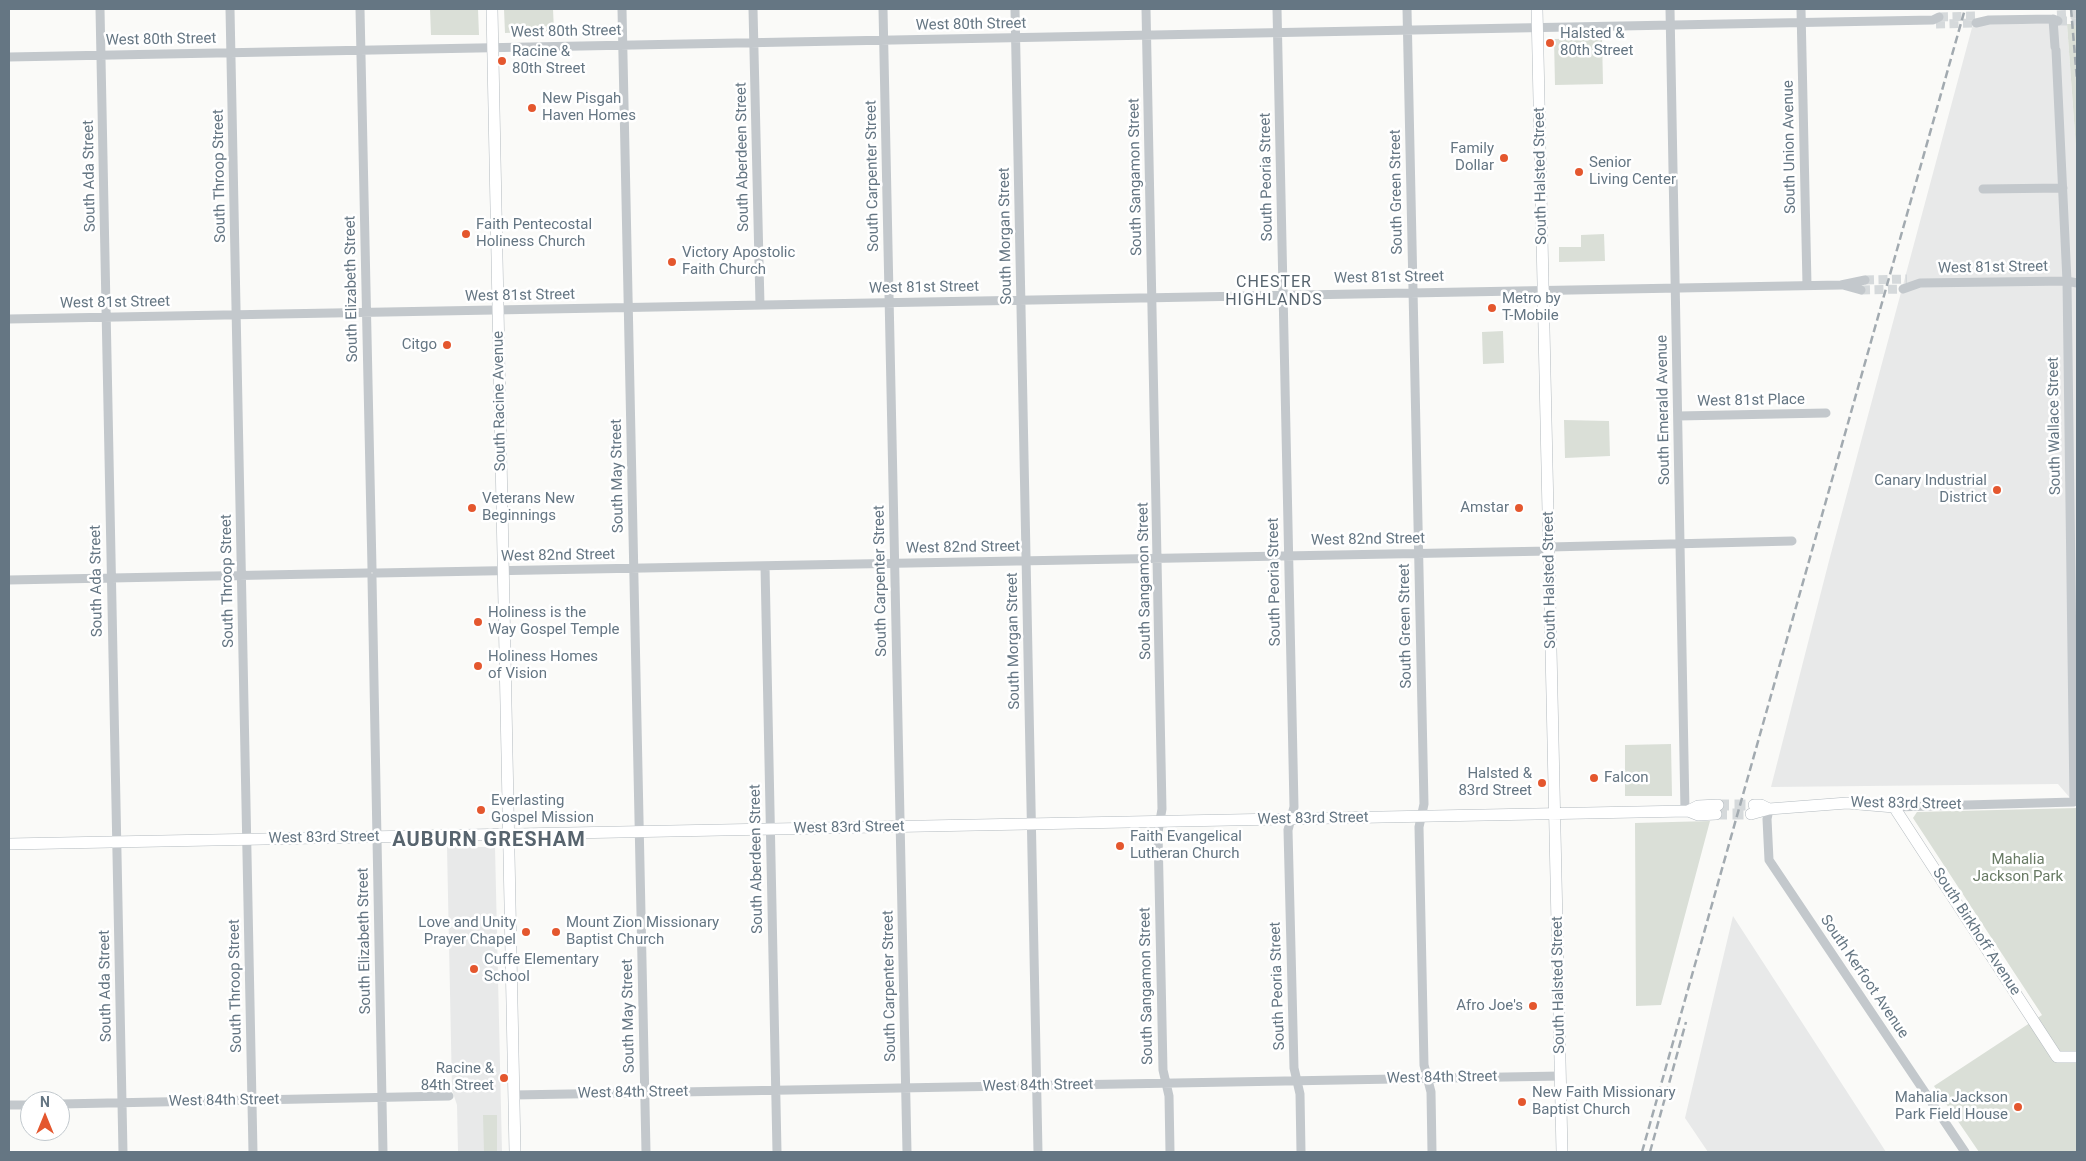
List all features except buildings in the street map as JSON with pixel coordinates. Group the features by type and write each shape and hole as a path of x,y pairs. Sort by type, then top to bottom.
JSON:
{"street":[{"name":"South Ada Street","path":"100,9 123,1152"},
{"name":"South Throop Street","path":"230,9 254,1152"},
{"name":"South Elizabeth Street","path":"360,9 384,1152"},
{"name":"South Racine Avenue","path":"492,9 515,1152"},
{"name":"South May Street","path":"622,9 630,307 646,1152"},
{"name":"South Aberdeen Street","path":"753,9 760,305"},
{"name":"South Carpenter Street","path":"883,9 907,1152"},
{"name":"South Morgan Street","path":"1015,9 1038,1152"},
{"name":"South Sangamon Street","path":"1146,9 1159,558 1162,809 1158,832 1162,1070 1169,1096 1170,1152"},
{"name":"South Peoria Street","path":"1277,9 1294,807 1288,830 1294,1068 1300,1094 1301,1152"},
{"name":"South Green Street","path":"1407,9 1424,804 1419,827 1424,1065 1430,1092 1432,1152"},
{"name":"South Halsted Street","path":"1537,9 1562,1152"},
{"name":"South Emerald Avenue","path":"1670,9 1687,811"},
{"name":"South Union Avenue","path":"1801,9 1807,285"},
{"name":"West 80th Street","path":"9,57 1935,20 1930,9"},
{"name":"South Wallace Street","path":"1977,19 2056,18 2067,281 2074,802"},
{"path":"1983,189 2062,188"},
{"name":"West 81st Street","path":"2067,281 2077,278"},
{"name":"West 81st Street","path":"1907,279 1920,283 2067,281 2077,283"},
{"name":"West 81st Street","path":"9,319 1675,286 1841,285 1865,280"},
{"name":"West 81st Street","path":"1903,289 1920,283"},
{"name":"West 81st Street","path":"1841,285 1861,290"},
{"name":"West 81st Place","path":"1678,416 1826,413"},
{"name":"West 82nd Street","path":"9,580 1288,556 1792,541"},
{"name":"South Aberdeen Street","path":"765,566 777,1152"},
{"name":"West 83rd Street","path":"1753,809 1760,813 1769,809 1847,803 1894,807 2074,802"},
{"name":"South Birkhoff Avenue","path":"1894,807 2057,1057 2077,1057"},
{"name":"South Kerfoot Avenue","path":"1769,809 1767,819 1769,860 1964,1152"},
{"name":"West 83rd Street","path":"9,844 1687,811 1698,814 1717,810"},
{"name":"West 84th Street","path":"514,1095 1561,1076"},
{"name":"West 84th Street","path":"70,1104 449,1096"}],"shaded area":[{"path":"1973,24 2067,24 2077,162 2077,806 2058,784 1771,787 1830,557"},
{"name":"Cuffe Elementary School","path":"447,847 495,847 502,1152 458,1152 457,1105 452,1090"},
{"path":"1733,916 1886,1152 1708,1152 1685,1118"}],"green space":[{"path":"430,9 478,9 479,35 431,35"},
{"path":"504,9 553,9 554,31 505,33"},
{"path":"2067,24 2077,24 2077,162"},
{"path":"1602,38 1603,84 1555,85 1554,39"},
{"path":"1604,234 1605,261 1559,262 1559,247 1581,247 1581,235"},
{"path":"1503,331 1504,363 1483,364 1482,332"},
{"path":"1564,420 1609,421 1610,456 1565,458"},
{"path":"1671,744 1672,796 1625,796 1625,745"},
{"name":"Mahalia Jackson Park","path":"2077,808 2077,1152 1979,1152 1934,1086 2042,1015 1913,818 1917,812"},
{"path":"1710,821 1661,1005 1636,1006 1635,823"},
{"path":"483,1115 497,1115 497,1152 484,1152"}],"tunnel":[{"path":"2057,15 2077,14"},
{"path":"1939,17 1979,16"},
{"path":"2058,21 2077,21"},
{"path":"1936,24 1976,23"},
{"path":"1865,280 1907,279"},
{"path":"1861,290 1903,289"},
{"path":"1718,805 1754,805"},
{"path":"1716,814 1751,814"}],"railway":[{"path":"1642,1152 1965,9"},
{"path":"2071,9 2077,80"},
{"path":"1650,1152 1686,1022"}],"place":[{"name":"Halsted & 80th Street","path":"1550,43"},
{"name":"Racine & 80th Street","path":"502,61"},
{"name":"New Pisgah Haven Homes","path":"532,108"},
{"name":"Family Dollar","path":"1504,158"},
{"name":"Senior Living Center","path":"1579,172"},
{"name":"Faith Pentecostal Holiness Church","path":"466,234"},
{"name":"Victory Apostolic Faith Church","path":"672,262"},
{"name":"Metro by T-Mobile","path":"1492,308"},
{"name":"Citgo","path":"447,345"},
{"name":"Canary Industrial District","path":"1997,490"},
{"name":"Veterans New Beginnings","path":"472,508"},
{"name":"Amstar","path":"1519,508"},
{"name":"Holiness is the Way Gospel Temple","path":"478,622"},
{"name":"Holiness Homes of Vision","path":"478,666"},
{"name":"Falcon","path":"1594,778"},
{"name":"Halsted & 83rd Street","path":"1542,783"},
{"name":"Everlasting Gospel Mission","path":"481,810"},
{"name":"Faith Evangelical Lutheran Church","path":"1120,846"},
{"name":"Love and Unity Prayer Chapel","path":"526,932"},
{"name":"Mount Zion Missionary Baptist Church","path":"556,932"},
{"name":"Cuffe Elementary School","path":"474,969"},
{"name":"Afro Joe's","path":"1533,1006"},
{"name":"Racine & 84th Street","path":"504,1078"},
{"name":"New Faith Missionary Baptist Church","path":"1522,1102"},
{"name":"Mahalia Jackson Park Field House","path":"2018,1107"}],"district":[{"name":"CHESTER HIGHLANDS","path":"1274,292"},
{"name":"AUBURN GRESHAM","path":"489,841"}]}
